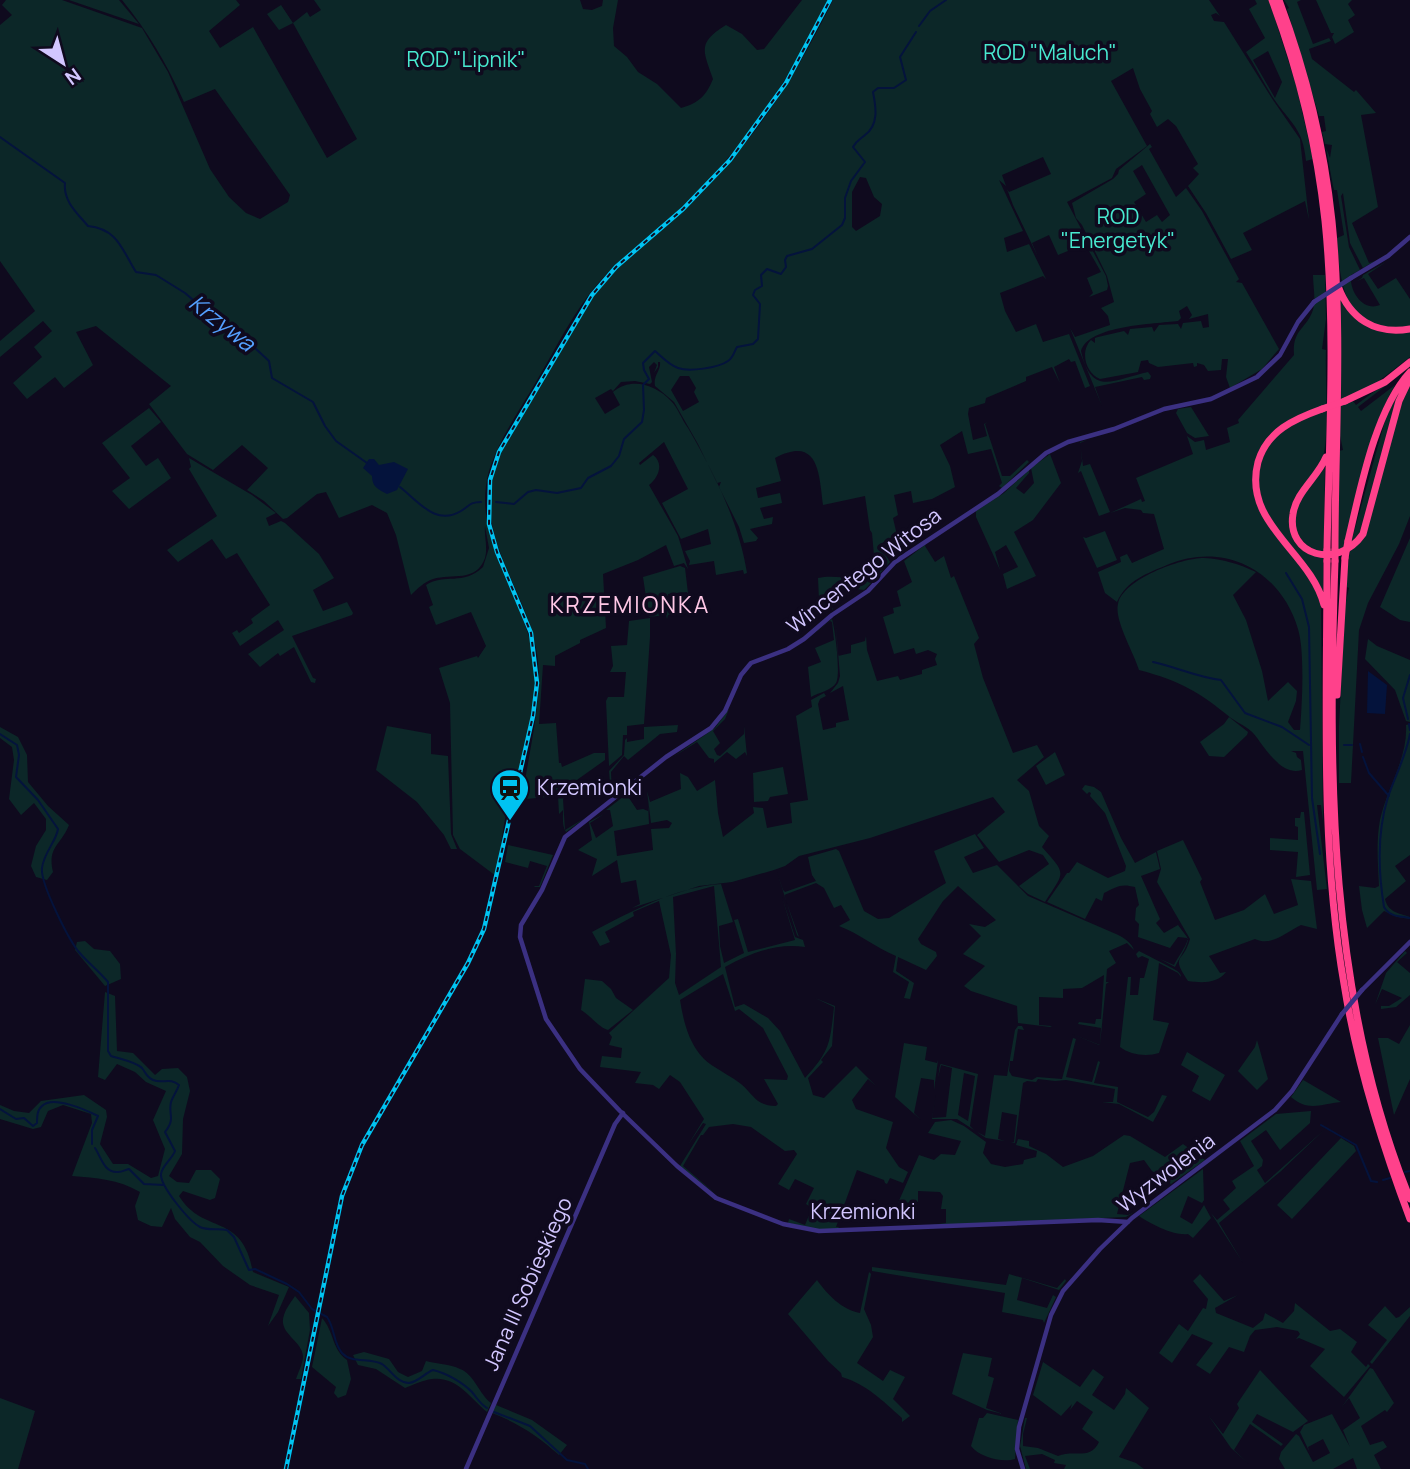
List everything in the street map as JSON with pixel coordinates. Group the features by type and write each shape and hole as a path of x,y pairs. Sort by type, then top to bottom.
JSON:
{"highway":[{"path":"1272,0 1301,90 1323,205 1330,281 1331,550"},
{"path":"1279,0 1301,67 1318,132 1330,204 1336,280 1331,550 1333,717 1338,870 1350,981 1373,1084 1410,1199"},
{"path":"1336,280 1349,309 1365,323 1382,330 1410,329"},
{"path":"1327,615 1317,582 1266,518 1257,498 1256,475 1261,454 1272,436 1294,420 1345,401 1385,382 1410,362"},
{"path":"1333,717 1340,673 1348,541 1382,419 1398,386 1410,372"},
{"path":"1329,452 1317,476 1296,503 1293,525 1305,547 1318,554 1332,556 1349,550 1363,534 1399,401 1410,378"},
{"path":"1331,561 1327,615 1329,827 1343,982 1366,1086 1381,1139 1410,1219"}],"street":[{"name":"Wincentego Witosa","path":"575,1061 543,1013 519,933 542,890 560,846 568,835 666,757 711,728 723,714 741,675 751,663 788,649 804,639 832,615 868,591 898,559 998,494 1040,457 1068,442 1114,429 1164,409 1211,399 1248,382 1276,359 1298,322 1314,302 1330,289 1388,256 1410,237"},
{"name":"Wyzwolenia","path":"1023,1469 1017,1448 1019,1427 1053,1310 1068,1283 1128,1222 1275,1110 1292,1091 1342,1014 1410,942"},
{"name":"Krzemionki","path":"575,1061 623,1114 677,1166 716,1198 775,1222 803,1229 833,1231 1098,1220 1128,1222"},
{"name":"Jana III Sobieskiego","path":"466,1469 615,1125 623,1114"}],"green space":[{"name":"ROD \"Lipnik\"","path":"6,0 62,0 142,28 168,72 210,169 229,197 246,213 260,219 288,202 290,195 215,89 184,102 156,49 140,24 122,0 236,0 240,5 209,31 220,48 253,27 327,158 357,139 293,23 307,12 310,17 321,10 314,0 580,0 583,9 592,10 602,6 603,0 618,0 613,28 614,46 638,72 657,84 681,108 693,104 705,94 713,79 705,48 710,37 717,31 726,25 742,34 757,50 764,49 802,0 828,0 789,73 742,141 694,196 613,267 582,304 510,425 493,459 485,496 487,520 501,568 529,638 536,681 532,720 506,815 496,876 460,849 453,835 450,703 439,668 477,656 478,658 486,646 471,612 436,625 429,607 433,605 426,585 468,576 483,567 489,548 485,526 485,558 476,571 463,576 433,579 411,595 396,535 387,513 372,505 339,518 326,492 317,494 283,519 247,490 268,468 242,445 213,470 187,454 149,404 171,386 96,326 76,332 93,365 64,388 55,377 27,399 13,383 42,357 34,347 52,331 43,321 0,357 0,341 35,311 0,261 0,25 12,15 2,5"},
{"path":"69,0 119,0 139,24"},
{"name":"ROD \"Maluch\"","path":"833,0 1209,0 1220,16 1216,13 1211,15 1214,21 1224,22 1300,139 1309,220 1305,201 1243,233 1252,250 1231,259 1188,186 1199,174 1193,168 1198,164 1176,126 1168,119 1157,127 1133,68 1111,81 1147,146 1116,169 1112,178 1067,202 1106,276 1107,290 1089,297 1093,293 1087,278 1101,272 1085,244 1058,255 1049,235 1032,243 1038,257 1007,189 1009,192 1051,174 1043,157 1002,175 1006,186 999,180 1023,231 1004,238 1007,252 1029,244 1046,279 1043,276 1000,293 1005,311 1016,332 1036,324 1043,342 1069,334 1090,386 1085,388 1075,361 1071,362 1069,359 1054,367 1060,383 1052,367 986,398 985,403 969,408 973,440 987,436 984,424 988,422 985,424 1002,476 1010,476 1027,460 1029,462 1002,488 999,486 1002,483 991,449 968,454 962,431 940,445 950,466 955,487 932,499 913,503 911,491 894,495 898,515 893,518 896,531 901,531 879,545 890,562 876,578 865,496 823,505 818,470 814,461 800,451 775,458 781,481 756,488 758,498 780,493 782,503 760,508 764,519 773,517 772,524 750,529 758,538 756,541 744,543 720,489 738,535 747,573 744,574 743,570 716,575 714,561 689,565 685,551 711,544 708,529 681,539 662,503 688,489 664,442 639,463 640,465 653,455 658,462 658,474 649,485 678,536 688,569 684,563 674,566 666,545 603,574 606,628 555,656 555,666 543,665 539,724 556,723 559,763 562,767 594,753 605,753 605,760 567,787 570,792 563,799 565,830 563,810 559,814 558,796 526,799 523,794 535,721 538,665 530,626 497,543 490,500 492,477 504,443 576,320 605,280 697,197 746,142 787,83","holes":["860,177 866,178 874,197 882,204 880,216 856,231 852,227 852,192","654,362 657,365 654,373 660,362 655,386 674,402 706,461 665,395 643,384 620,387 613,392 620,405 605,414 595,398 611,389 613,391 621,382 650,384 652,382 649,367","680,376 689,376 696,388 694,392 699,402 683,411 671,390"]},
{"path":"1255,0 1269,0 1296,85 1313,159 1306,161 1299,133 1274,99 1246,52 1265,38 1249,9 1257,4","holes":["1268,51 1282,82 1275,98 1253,60"]},
{"path":"1284,0 1301,0 1297,2 1313,44 1329,38 1331,41 1309,49 1312,59 1354,92 1356,90 1376,113 1361,115 1378,207 1352,223 1369,263 1375,261 1363,268 1350,243 1343,193 1341,196 1349,247 1360,270 1351,275 1351,281 1358,299 1368,306 1380,305 1364,278 1357,281 1386,262 1368,274 1378,289 1396,278 1410,299 1410,327 1389,327 1372,323 1360,315 1351,304 1345,290 1337,238 1344,235 1337,190 1334,190 1326,148 1330,158 1332,145 1325,144 1322,132 1326,131 1324,116 1319,116 1287,9 1289,8"},
{"path":"1316,0 1352,0 1348,4 1355,15 1348,20 1354,32 1335,44 1332,37 1334,33 1331,33"},
{"path":"281,5 293,23 279,30 267,14"},
{"name":"ROD \"Energetyk\"","path":"1150,144 1152,147 1149,149 1176,197 1186,188 1202,211 1239,279 1236,282 1242,283 1279,349 1262,369 1230,388 1226,377 1228,359 1222,359 1221,370 1208,371 1204,365 1197,363 1194,367 1193,363 1158,367 1148,360 1141,361 1138,372 1100,379 1091,372 1085,356 1088,345 1091,340 1095,343 1095,338 1124,331 1128,335 1130,329 1152,327 1154,332 1159,325 1178,324 1181,329 1183,323 1201,321 1203,328 1209,327 1208,314 1189,319 1192,315 1187,306 1179,311 1181,318 1178,321 1124,327 1096,336 1086,342 1081,351 1091,375 1098,380 1114,381 1148,372 1151,376 1150,379 1144,380 1142,377 1095,387 1102,406 1070,328 1075,337 1110,325 1108,316 1101,308 1114,302 1107,276 1076,218 1072,203 1113,179 1119,170","holes":["1142,165 1170,215 1162,222 1157,215 1146,222 1134,202 1146,194 1133,171"]},
{"path":"1313,275 1325,275 1326,319 1322,349 1326,350 1325,442 1320,463 1295,502 1291,523 1294,535 1302,547 1323,557 1324,594 1308,566 1266,513 1260,499 1258,483 1260,467 1275,437 1286,426 1313,413 1313,409 1295,417 1273,433 1258,458 1254,481 1257,500 1265,518 1313,582 1321,601 1323,821 1321,805 1317,805 1327,889 1317,890 1303,751 1291,751 1301,760 1302,770 1287,769 1274,759 1252,732 1199,694 1167,678 1139,670 1119,619 1118,604 1130,586 1168,566 1204,558 1237,564 1256,572 1233,595 1246,620 1268,701 1288,682 1297,691 1288,722 1294,730 1300,730 1302,651 1290,608 1278,590 1263,576 1247,566 1209,556 1188,558 1145,575 1126,588 1117,602 1105,593 1098,572 1121,562 1120,557 1127,554 1132,563 1164,549 1154,514 1125,508 1110,513 1141,499 1142,502 1145,501 1136,478 1193,454 1187,436 1195,442 1204,440 1206,450 1230,442 1227,428 1239,423 1238,420 1294,355 1297,335 1313,310"},
{"path":"1339,295 1365,325 1410,331 1410,357 1353,401 1356,405 1410,367 1358,407 1361,411 1395,385 1378,421 1365,460 1356,500 1352,539 1386,417 1400,390 1363,529 1345,549 1327,552 1303,542 1295,527 1295,517 1302,496 1325,464 1324,550 1337,549 1339,451 1343,450 1339,431"},
{"path":"1410,381 1410,516 1399,544 1368,603 1359,630 1351,783 1339,783 1345,606 1349,588 1345,586 1350,551 1359,543 1401,401"},
{"path":"1191,407 1209,436 1195,438 1187,433 1176,413 1178,409"},
{"path":"149,408 161,422 131,446 146,466 158,458 171,478 129,509 112,491 130,478 102,443"},
{"path":"1081,447 1083,466 1090,464 1110,512 1099,516 1081,471 1078,473 1082,461"},
{"path":"1050,454 1061,483 1033,520 1014,532 1036,576 1007,589 1003,574 1018,567 1006,545 995,552 1000,570 976,517 976,511 1004,493 1029,470 1016,488 1024,494 1034,483 1031,468"},
{"path":"189,458 252,495 276,513 266,518 269,526 281,521 285,523 319,554 334,578 313,590 323,611 347,602 352,615 292,636 313,678 316,679 315,683 311,682 294,647 280,656 278,653 260,667 248,654 284,630 278,620 240,646 232,633 237,630 239,633 253,623 251,619 270,605 237,553 226,559 212,539 178,562 167,550 217,516 189,469"},
{"path":"1105,531 1117,560 1097,568 1083,537"},
{"path":"1410,538 1410,622 1400,620 1380,607"},
{"path":"926,544 935,562 944,556 951,578 954,576 979,638 974,644 983,678 1013,753 1037,745 1044,757 1017,780 1029,791 1039,826 1049,836 1042,847 1056,863 1060,873 1045,902 1019,886 1049,864 1043,855 1029,850 999,862 977,835 1005,812 993,797 870,838 799,856 774,870 732,882 699,886 632,908 640,904 636,880 621,883 617,860 592,876 597,859 578,850 592,840 589,822 604,814 590,823 596,838 613,826 610,810 606,810 628,793 637,810 648,811 648,803 649,824 614,831 617,856 653,850 651,829 669,828 672,823 667,820 651,823 647,791 650,802 681,789 680,773 688,777 697,791 715,780 723,837 754,813 753,807 763,808 767,828 792,823 790,803 808,800 796,716 812,707 811,700 824,693 826,696 820,699 818,704 823,730 849,720 843,686 830,693 840,676 838,656 851,653 851,645 865,641 866,636 867,650 877,681 898,676 900,680 922,674 922,670 937,665 937,654 928,650 916,654 914,648 894,654 883,617 894,613 893,608 901,606 897,591 912,582 904,561"},
{"path":"680,566 685,568 690,610 687,592 668,594 669,612 677,614 668,615 667,619 666,615 649,617 643,577"},
{"path":"873,569 873,581 864,590 847,588 838,591 834,598 835,605 832,605 833,610 831,608 832,597 829,597 829,605 826,607 819,600 818,578 865,577 872,575"},
{"path":"650,618 644,724 627,726 627,735 623,735 622,755 609,766 606,701 608,697 624,697 626,672 610,672 613,666 611,646 627,645 629,621"},
{"path":"832,619 837,652 836,683 811,697 808,667 821,662 815,648 834,640 832,622 801,645"},
{"path":"1368,639 1377,646 1410,660 1410,722 1406,721 1395,690 1365,659"},
{"path":"729,709 725,719 713,731 720,743 714,749 720,756 744,734 744,726 747,756 745,752 736,759 727,752 714,763 714,759 709,758 697,742 673,757 715,728"},
{"path":"1229,717 1248,732 1247,735 1224,757 1209,756 1200,742"},
{"path":"1410,724 1410,855 1395,866 1406,881 1385,899 1391,909 1410,919 1384,911 1367,928 1359,886 1379,886 1380,820 1404,749 1406,725"},
{"path":"678,725 677,732 660,734 628,760 624,756 611,772 612,796 628,785 614,798 612,797 609,771 624,755 625,740 627,738 627,742 644,739 644,727"},
{"path":"387,726 431,734 431,754 448,756 451,834 457,849 451,849 444,835 417,802 376,770"},
{"path":"0,727 18,737 27,755 28,782 69,825 53,851 53,872 47,880 36,877 31,866 36,846 46,830 46,819 34,803 21,815 9,799 14,760 12,747 0,738"},
{"path":"1055,752 1065,775 1046,785 1036,766"},
{"path":"783,767 788,794 770,797 768,801 754,802 753,773"},
{"path":"1085,785 1101,792 1135,863 1156,852 1160,869 1141,876 1160,919 1156,923 1164,933 1178,925 1187,938 1178,937 1170,948 1138,937 1139,924 1135,920 1136,908 1139,905 1135,887 1119,886 1104,893 1102,901 1096,898 1085,919 1047,902 1077,862 1108,878 1125,871 1126,866 1105,813 1090,796 1091,793 1087,794 1082,789"},
{"path":"1301,812 1304,812 1310,875 1296,877 1298,852 1270,850 1270,838 1298,840 1295,818 1300,818"},
{"path":"975,834 984,848 964,857 973,873 997,865 1028,896 1119,935 1129,943 1134,950 1127,943 1109,951 1116,963 1107,969 1106,982 1109,982 1106,984 1100,1045 1101,1028 1078,1024 1095,1024 1096,1019 1101,1019 1104,975 1082,988 1063,989 1063,998 1039,997 1039,1025 1052,1026 1050,1027 1018,1023 1017,1006 971,991 964,986 985,966 963,954 981,936 969,924 985,927 996,920 958,886 943,901 918,939 921,944 936,952 937,956 926,970 898,957 896,971 914,983 910,999 904,998 909,982 893,972 896,956 839,926 850,920 841,905 834,908 824,888 816,883 784,895 777,872 785,892 816,881 808,857 836,849 864,911 878,919 889,918 946,883 934,851"},
{"path":"1183,840 1202,879 1200,882 1215,920 1244,910 1265,894 1274,914 1298,905 1291,879 1311,881 1317,929 1301,925 1279,938 1267,941 1255,939 1209,956 1220,973 1226,972 1213,981 1188,981 1179,962 1190,939 1157,882 1161,869 1157,851"},
{"path":"508,845 553,855 540,887 534,887 539,886 547,866 530,861 528,868 505,862"},
{"path":"721,884 733,922 719,926 724,963 744,953 734,920 738,919 748,952 795,940 782,897 795,937 803,940 805,947 783,946 764,950 725,967 735,1007 744,1004 768,1018 780,1031 805,1078 824,1053 833,1019 834,1007 815,998 835,1006 832,1046 821,1060 823,1062 808,1078 813,1095 824,1098 856,1066 876,1086 868,1079 852,1100 856,1109 893,1122 886,1148 899,1167 908,1172 903,1183 890,1178 887,1184 884,1180 857,1170 836,1227 839,1227 838,1229 816,1229 788,1223 789,1219 805,1225 812,1208 806,1204 814,1188 795,1179 789,1190 778,1184 797,1154 794,1150 785,1151 751,1127 733,1124 709,1127 701,1135 683,1166 717,1195 680,1166 706,1124 703,1123 688,1145 704,1119 680,1082 670,1075 659,1089 653,1085 635,1083 641,1072 600,1067 602,1056 621,1058 622,1048 609,1045 612,1037 609,1033 669,978 671,955 659,901 633,912 634,916 605,932 610,942 600,946 592,932 655,901 704,886","holes":["714,886 721,967 679,995 675,983 673,897","723,974 735,1011 739,1009 763,1028 788,1076 787,1080 764,1079 778,1104 776,1106 759,1102 741,1084 705,1060 690,1037 680,1000"]},
{"path":"1188,939 1175,967 1160,959 1174,965"},
{"path":"85,941 94,949 110,951 120,964 121,979 105,986 75,950 77,942"},
{"path":"1139,951 1174,969 1181,977 1159,963 1153,1020 1169,1023 1159,1053 1149,1055 1139,1055 1120,1047 1128,977 1131,977 1130,995 1138,995 1140,978 1144,978 1149,959 1142,956 1138,958 1136,954"},
{"path":"1405,951 1407,953 1397,962 1410,973 1410,995 1396,1007 1381,1009 1381,1006 1389,1006 1402,998 1382,989 1375,1005 1386,973"},
{"path":"585,979 602,981 616,998 633,1010 608,1030 601,1026 581,1010"},
{"path":"105,992 115,996 117,1051 133,1053 155,1075 162,1069 178,1068 187,1077 190,1091 183,1119 182,1154 169,1176 177,1182 189,1183 196,1170 211,1170 220,1179 215,1198 210,1200 183,1191 179,1196 200,1216 231,1232 240,1240 248,1253 253,1272 289,1287 278,1312 268,1326 279,1295 250,1285 223,1266 200,1242 190,1237 175,1219 171,1208 162,1227 151,1226 138,1220 135,1206 140,1192 115,1182 72,1176 92,1123 91,1114 63,1105 48,1111 41,1127 33,1129 0,1119 0,1105 29,1113 41,1101 84,1095 106,1110 107,1117 100,1144 113,1164 128,1164 151,1178 158,1176 165,1149 153,1120 166,1091 117,1064 105,1080 98,1077"},
{"path":"1410,1025 1410,1079 1394,1115 1378,1038 1388,1038 1399,1044"},
{"path":"1022,1026 1024,1030 1018,1029 1013,1061 1010,1061 1009,1071 1012,1076 1032,1080 1037,1077 1062,1079 1073,1038 1076,1039 1066,1077 1092,1082 1098,1061 1100,1062 1094,1083 1118,1087 1117,1102 1148,1117 1154,1112 1162,1095 1167,1096 1153,1122 1119,1104 1102,1102 1113,1102 1115,1089 1066,1080 1038,1079 1036,1082 1023,1083 1015,1143 1011,1142 1014,1142 1017,1115 1002,1112 998,1139 1005,1141 986,1138 977,1132 985,1136 994,1075 1007,1076 1015,1030"},
{"path":"1257,1040 1268,1079 1257,1090 1238,1071"},
{"path":"904,1043 927,1047 925,1060 937,1063 938,1060 934,1090 934,1080 921,1078 914,1113 921,1120 895,1097"},
{"path":"1187,1052 1225,1075 1210,1101 1192,1091 1199,1076 1181,1065"},
{"path":"941,1064 978,1074 970,1126 974,1130 957,1119 932,1119 946,1117 952,1068 941,1065 938,1078","holes":["964,1073 975,1076 968,1121 958,1115"]},
{"path":"1303,1080 1341,1102 1309,1106 1297,1102 1291,1097"},
{"path":"1311,1111 1310,1123 1280,1150 1266,1130 1251,1141 1263,1160 1262,1166 1257,1170 1265,1183 1324,1130 1280,1172 1219,1223 1243,1263 1211,1213 1217,1220 1230,1209 1223,1200 1236,1188 1232,1181 1254,1166 1240,1141 1276,1114"},
{"path":"951,1120 986,1142 983,1153 991,1164 1005,1167 1023,1164 1024,1160 1036,1157 1037,1151 1016,1145 1018,1139 1029,1141 1029,1146 1046,1154 1063,1167 1093,1156 1124,1135 1165,1157 1183,1144 1205,1160 1171,1184 1152,1171 1144,1160 1130,1163 1117,1214 1128,1215 1134,1212 1126,1217 922,1226 946,1223 946,1209 941,1209 943,1196 940,1192 918,1191 918,1202 898,1203 919,1155 934,1160 941,1154 955,1155 961,1141 928,1133 935,1122"},
{"path":"1341,1138 1354,1146 1356,1151 1292,1219 1277,1205"},
{"path":"1203,1169 1204,1200 1202,1203 1188,1196 1180,1217 1192,1224 1204,1205 1211,1218 1193,1238 1188,1234 1163,1229 1139,1216"},
{"path":"872,1267 1006,1285 1009,1274 1057,1288 1065,1279 1066,1281 1059,1290 1022,1278 1017,1300 1047,1308 1053,1295 1056,1297 1044,1323 1043,1320 1002,1312 1005,1293 872,1271"},
{"path":"869,1272 871,1274 864,1309 873,1337 857,1363 883,1381 890,1370 905,1377 893,1399 910,1416 902,1422 902,1418 874,1394 842,1377 788,1314 817,1280 836,1301 847,1309 860,1313"},
{"path":"1200,1274 1224,1301 1238,1295 1215,1308 1216,1313 1253,1328 1263,1320 1265,1313 1283,1323 1294,1311 1295,1303 1330,1331 1340,1329 1357,1342 1351,1352 1366,1367 1368,1364 1370,1366 1344,1397 1310,1366 1325,1349 1296,1339 1300,1334 1298,1331 1277,1327 1255,1330 1244,1352 1229,1347 1210,1374 1196,1365 1213,1343 1192,1334 1172,1363 1159,1353 1179,1324 1188,1331 1203,1308 1206,1309 1208,1299 1193,1281"},
{"path":"295,1296 309,1313 310,1330 301,1379 296,1379 303,1358 302,1352 283,1322 286,1310"},
{"path":"1385,1306 1396,1318 1410,1307 1410,1316 1372,1364 1370,1362 1387,1340 1368,1325"},
{"path":"322,1318 338,1351 347,1360 351,1379 346,1395 338,1398 334,1393 336,1387 312,1367"},
{"path":"364,1352 389,1359 398,1372 408,1377 422,1371 426,1361 456,1367 469,1375 491,1403 487,1412 456,1384 441,1379 425,1380 405,1388 376,1369 358,1365 353,1355"},
{"path":"963,1353 992,1358 988,1376 994,1378 986,1408 1003,1414 987,1410 952,1394"},
{"path":"1043,1362 1080,1387 1093,1369 1104,1377 1092,1395 1114,1410 1126,1388 1149,1408 1119,1457 1144,1469 1064,1469 1066,1465 1054,1463 1055,1460 1042,1454 1025,1456 1030,1469 1026,1469 1020,1446 1025,1418 1023,1446 1038,1448 1058,1456 1086,1453 1099,1442 1082,1429 1093,1412 1077,1401 1061,1416 1033,1395"},
{"path":"1370,1368 1394,1403 1387,1412 1385,1410 1361,1426 1370,1445 1383,1441 1387,1447 1374,1455 1381,1469 1357,1469 1353,1458 1333,1469 1285,1469 1279,1459 1276,1469 1281,1452 1296,1434 1313,1462 1330,1453 1323,1439 1308,1447 1309,1451 1300,1432 1304,1425 1332,1414 1350,1447 1343,1430 1360,1418 1349,1398 1341,1408"},
{"path":"1260,1370 1308,1421 1293,1432 1257,1414 1252,1422 1283,1444 1281,1446 1250,1424 1234,1450 1249,1464 1231,1448 1208,1415 1223,1434 1239,1408 1237,1404"},
{"path":"0,1398 35,1411 18,1469 0,1469"},
{"path":"496,1405 532,1420 567,1445 559,1455 527,1431 492,1413"},
{"path":"987,1413 1018,1420 1015,1459 991,1458 971,1446 979,1418 983,1418"}],"water":[{"path":"369,459 374,459 379,465 394,462 408,469 397,490 387,494 376,487 372,476 363,468"},
{"path":"1368,671 1387,685 1385,714 1367,713"}],"waterway":[{"name":"Krzywa","path":"919,26 930,11 946,0"},
{"name":"Krzywa","path":"496,502 514,504 528,492 536,490 557,493 581,488 588,478 611,466 619,456 624,439 642,422 643,385 649,379 643,363 655,351 678,368 703,369 728,361 737,347 753,344 758,339 760,304 753,295 755,290 762,286 761,275 767,269 781,274 786,267 787,256 812,249 842,225 845,218 845,198 851,181 865,162 853,147 873,126 873,92 878,88 894,88 906,80 900,57 916,32"},
{"name":"Krzywa","path":"0,137 65,183 68,201 75,211 88,226 113,236 136,272 156,275 185,293 220,323 244,338 269,361 272,378 313,402 336,441 367,463"},
{"name":"Krzywa","path":"400,487 421,506 444,516 481,502"},
{"path":"1286,573 1302,599 1309,627 1312,798 1320,854"},
{"path":"1153,662 1221,680 1245,713 1282,727 1309,745"},
{"path":"1408,719 1403,698 1410,675"},
{"path":"1409,724 1410,730"},
{"path":"0,734 17,745 19,755 16,777 38,800 58,829 43,862 45,885 74,944 108,982 108,1051 111,1056 139,1066 153,1080 173,1081 179,1085 171,1102 171,1120 165,1132 175,1151 161,1174 170,1194 200,1227 227,1230 234,1237 249,1270 255,1269 287,1284 299,1292 312,1309 327,1317 337,1345 346,1356 382,1364 398,1379 409,1383 433,1370 438,1371 464,1385 487,1408"},
{"path":"1410,734 1384,810 1380,851 1384,907 1392,914 1410,918"},
{"path":"1360,744 1362,752"},
{"path":"1344,745 1352,745"},
{"path":"1363,757 1369,773 1389,796"},
{"path":"0,1109 16,1119 24,1118 33,1126 37,1123 39,1110 47,1103 78,1107 98,1116 92,1130 92,1144"},
{"path":"1321,1125 1356,1145 1371,1181 1377,1182"},
{"path":"95,1148 109,1170 118,1172 129,1169 144,1184 164,1185"},
{"path":"1405,1172 1410,1171"},
{"path":"1383,1180 1390,1178"},
{"path":"494,1412 530,1426 567,1460 585,1464 588,1469"}],"railway":[{"path":"286,1469 342,1196 362,1145 468,963 484,929 533,716 537,683 531,633 497,552 489,524 490,480 499,452 592,295 616,267 683,209 730,160 786,83 830,0"}],"place":[{"name":"Krzemionki","path":"510,822"}],"district":[{"name":"KRZEMIONKA","path":"630,605"}]}
